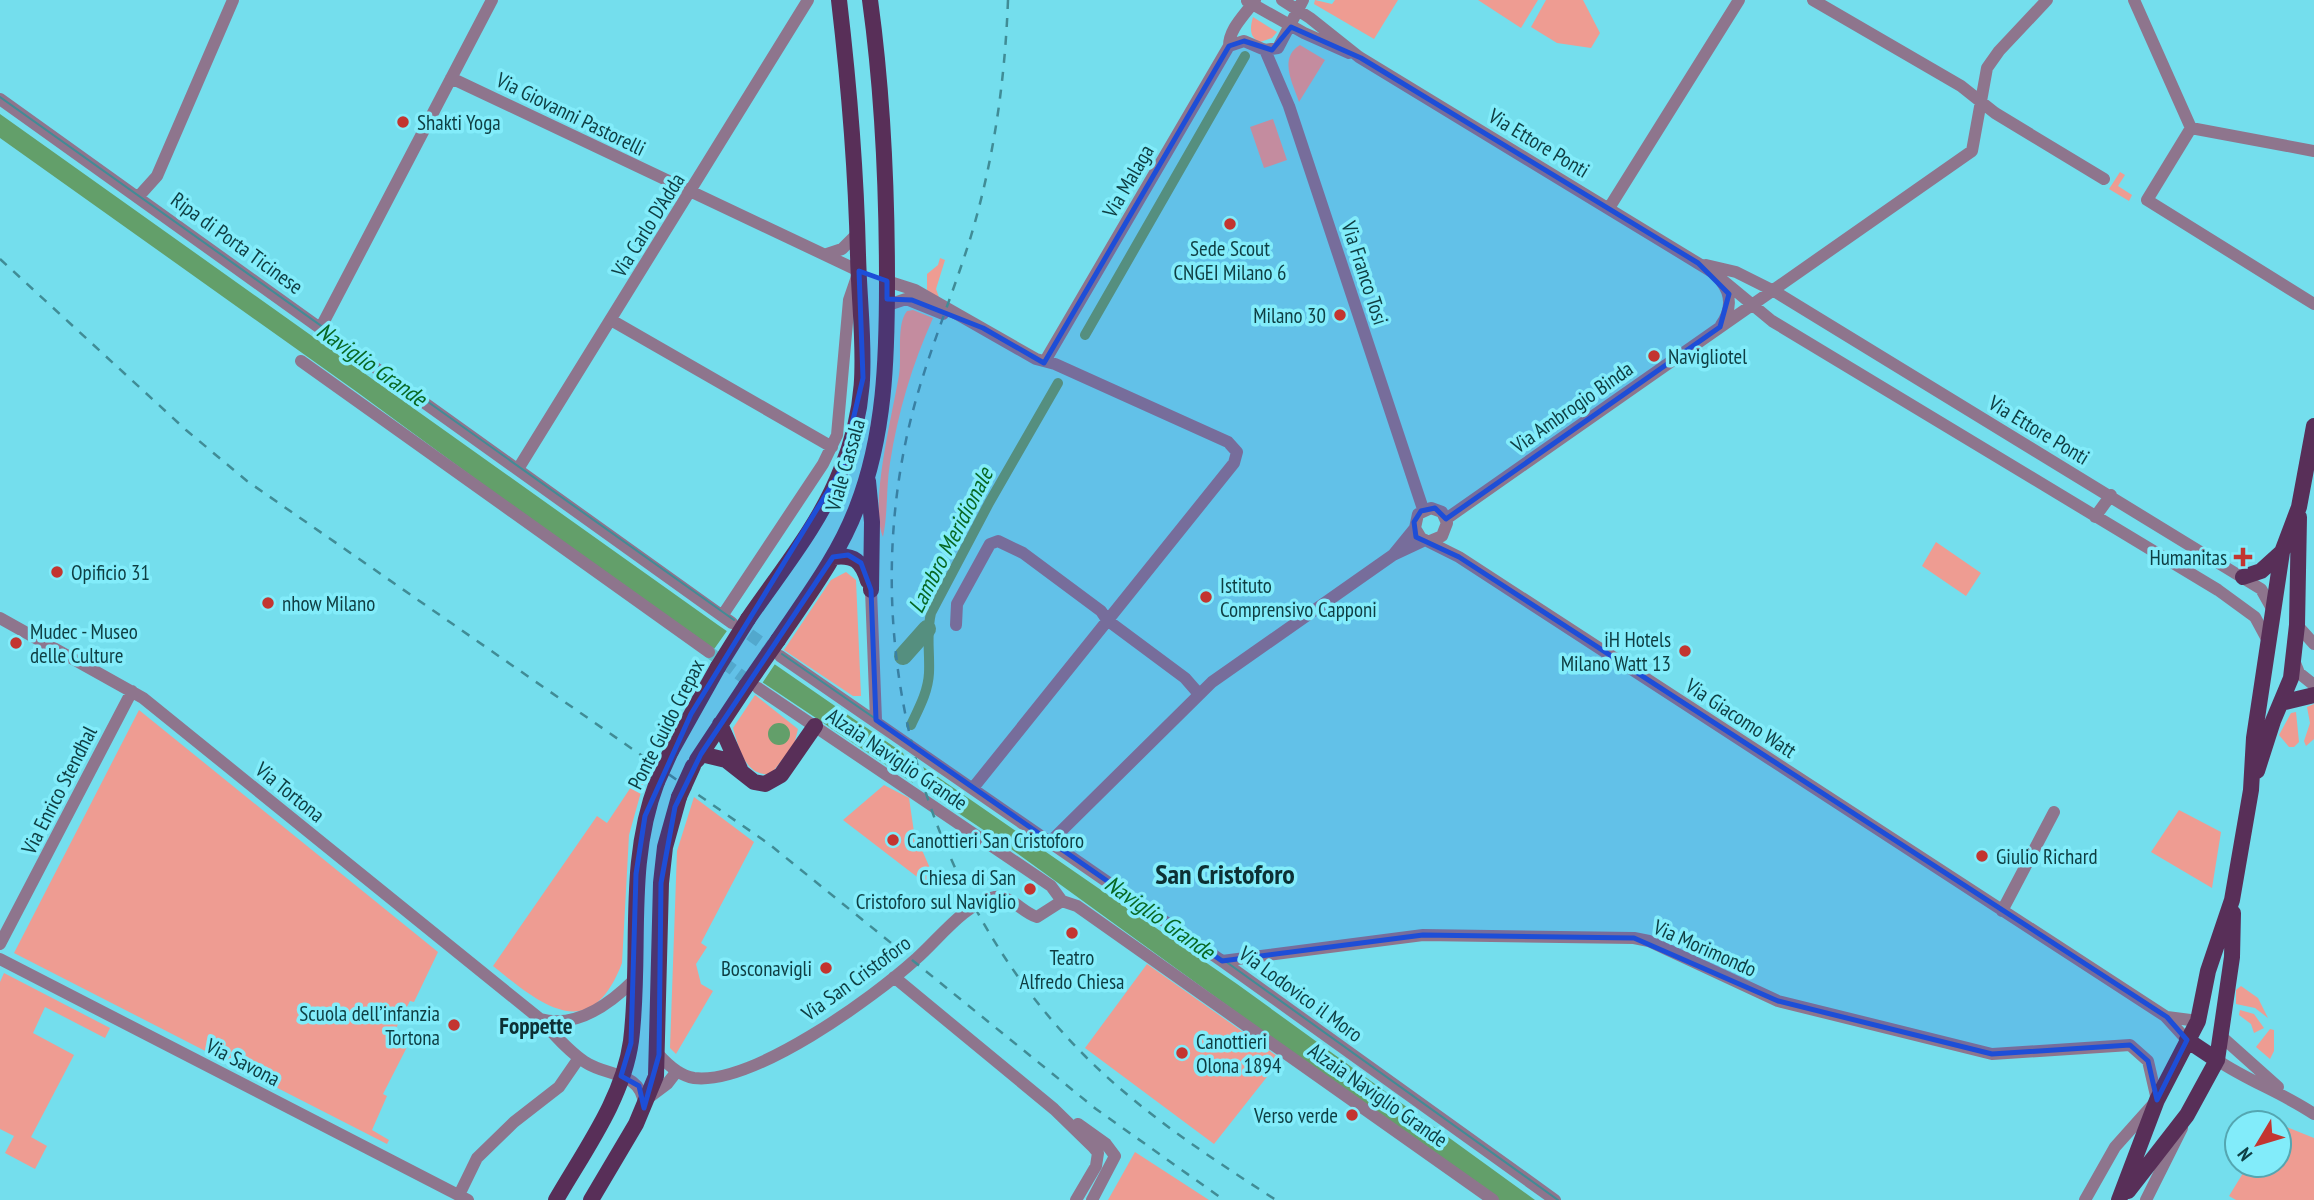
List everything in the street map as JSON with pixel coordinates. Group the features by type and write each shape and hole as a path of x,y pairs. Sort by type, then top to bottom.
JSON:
{"main road":[{"name":"Viale Cassala","path":"734,619 817,517 841,470 859,410 865,344 850,91 839,0"},
{"name":"Viale Cassala","path":"779,648 808,595 833,557 858,507 868,477 884,399 888,305 885,135 870,0"},
{"path":"859,271 887,281"},
{"path":"2251,790 2291,678 2297,625 2300,507 2314,426"},
{"path":"868,477 872,522 871,590"},
{"path":"2120,1200 2157,1100 2198,1021 2208,971 2232,900 2251,790 2254,738 2282,552 2300,507"},
{"path":"2237,574 2261,571 2282,552"},
{"path":"833,557 848,555 861,563 871,590"},
{"path":"2274,612 2297,625"},
{"name":"Ponte Guido Crepax","path":"556,1200 609,1107 631,1043 636,874 644,821 657,782 734,619"},
{"path":"2268,640 2293,658"},
{"name":"Ponte Guido Crepax","path":"591,1200 646,1103 659,1055 660,883 665,847 679,797 720,724 779,648"},
{"path":"2281,703 2314,695"},
{"path":"720,724 741,771"},
{"path":"701,754 717,756 759,784 777,779 815,726"},
{"path":"2120,1200 2187,1115 2217,1060 2232,957 2232,900"},
{"path":"2198,1021 2222,1037"},
{"path":"2187,1040 2217,1060"}],"street":[{"path":"139,196 157,176 233,0"},
{"path":"321,327 492,0"},
{"name":"Via Carlo D'Adda","path":"518,469 808,0"},
{"name":"Via Ettore Ponti","path":"1282,0 1301,5 1359,57"},
{"path":"1609,208 1739,0"},
{"path":"1813,0 1961,86 1980,101 2104,179"},
{"name":"Via Ambrogio Binda","path":"1446,519 1972,151 1985,76 1992,59 2047,0"},
{"path":"2134,0 2191,128"},
{"name":"Via Ettore Ponti","path":"1251,2 1291,27 1359,57 1714,273 1753,306 2218,590 2255,617 2268,640"},
{"name":"Via Malaga","path":"1045,361 1229,46 1228,40 1251,2"},
{"path":"1229,46 1235,42 1251,43 1265,50 1278,48 1301,5"},
{"path":"1241,19 1251,43"},
{"name":"Via Franco Tosi","path":"1265,50 1289,106 1423,509"},
{"name":"Via Giovanni Pastorelli","path":"450,78 859,271"},
{"name":"Ripa di Porta Ticinese","path":"0,99 518,469 734,619"},
{"path":"2191,128 2314,151"},
{"path":"2191,128 2147,200 2314,304"},
{"path":"827,254 842,249 858,233"},
{"name":"Via Ettore Ponti","path":"1698,263 1736,272 1774,291 2261,589 2274,612"},
{"name":"Viale Cassala","path":"734,619 837,435 849,300 859,271"},
{"path":"1714,273 1729,294 1728,312 1720,327"},
{"path":"1795,277 1796,306"},
{"path":"887,281 915,290 1045,361 1228,442 1237,452 1234,463 973,788"},
{"path":"888,305 898,299 912,300 984,328"},
{"path":"611,320 832,447"},
{"path":"301,361 709,652"},
{"path":"1936,420 1948,397"},
{"path":"2095,517 2110,495"},
{"path":"1050,842 1199,694 1393,555 1443,535 1446,519 1437,509 1423,509 1416,517 1415,528 1393,555"},
{"path":"1415,528 1428,540"},
{"name":"Via Giacomo Watt","path":"1443,535 1459,557"},
{"name":"Via Giacomo Watt","path":"1428,540 1459,557 2167,1017"},
{"path":"956,625 957,604 989,546 998,541 1023,553 1101,611 1107,620 1185,678 1199,694"},
{"path":"2218,590 2237,574"},
{"path":"871,590 876,720"},
{"name":"Via Tortona","path":"0,618 132,691 540,1019 579,1058 623,1071"},
{"path":"2297,625 2314,644"},
{"name":"Via Lodovico il Moro","path":"779,648 876,720 1222,961 1555,1200"},
{"path":"2293,658 2299,673 2314,685"},
{"name":"Alzaia Naviglio Grande","path":"758,688 1051,886 1062,901 1077,906 1493,1200"},
{"name":"Via Enrico Stendhal","path":"0,944 132,691"},
{"path":"2003,911 2054,812"},
{"name":"Via San Cristoforo","path":"659,1055 677,1070 692,1077 714,1077 756,1063 827,1027 894,977 979,904 993,898 1006,898 1037,917 1062,901"},
{"name":"Via Morimondo","path":"1222,961 1423,935 1634,938 1649,941 1777,1001 1992,1054 2124,1044 2137,1048 2148,1061 2157,1100"},
{"name":"Via Savona","path":"0,960 463,1198"},
{"path":"894,977 1054,1109 1098,1153 1091,1191"},
{"path":"540,1019 556,1024 584,1017 609,1002 634,980"},
{"path":"2167,1017 2198,1021"},
{"path":"2167,1017 2187,1040"},
{"path":"2222,1037 2286,1095 2314,1114"},
{"path":"463,1198 477,1158 514,1122 559,1087 579,1058"},
{"path":"2217,1060 2234,1071 2286,1095"},
{"path":"623,1071 639,1086 646,1103 667,1084 677,1070"},
{"path":"2085,1200 2115,1147 2157,1100"},
{"path":"1054,1109 1106,1144 1115,1156 1091,1191 1076,1200"},
{"path":"2146,1200 2187,1115"}],"highlighted area":[{"path":"1291,27 1361,58 1698,263 1729,294 1720,327 1446,519 1435,508 1421,511 1414,522 1416,537 1459,557 2167,1017 2187,1040 2157,1100 2148,1061 2130,1045 1992,1054 1778,1001 1634,938 1423,935 1222,961 876,720 871,590 861,563 848,555 833,557 701,754 675,807 661,883 659,1055 644,1108 639,1086 621,1076 631,1043 636,874 645,816 691,714 841,470 863,378 859,271 887,281 887,299 912,300 983,328 1044,363 1229,46 1244,41 1272,50"}],"shaded area":[{"path":"1315,0 1332,4 1335,0 1398,0 1374,39 1314,4"},
{"path":"1478,0 1538,0 1521,28"},
{"path":"1546,0 1583,0 1600,33 1591,48 1557,43 1531,27"},
{"path":"1253,17 1277,32 1272,38 1260,42 1254,38 1251,28"},
{"path":"1300,45 1325,60 1299,102 1288,64 1293,50"},
{"path":"0,114 718,625 1237,984 1535,1200 1496,1200 1000,841 653,609 357,392 0,138"},
{"path":"1273,119 1287,160 1264,168 1250,127"},
{"path":"2120,172 2125,175 2118,186 2132,195 2129,201 2109,189"},
{"path":"940,258 945,260 936,289 940,300 927,290 927,274 938,265"},
{"path":"913,310 933,318 912,371 897,425 889,472 883,537 879,522 880,481 899,375 900,332 907,311"},
{"path":"1936,542 1981,573 1966,596 1922,566"},
{"path":"846,572 856,580 861,696 853,696 784,650 831,580"},
{"path":"755,695 798,729 794,745 771,774 755,771 744,760 733,728"},
{"path":"2314,704 2314,739 2306,746 2304,741 2310,723 2307,707"},
{"path":"139,710 438,952 414,1002 410,1001 393,1034 407,1047 383,1094 387,1096 372,1130 389,1140 387,1144 14,953"},
{"path":"2296,712 2299,742 2294,747 2289,747 2279,735 2291,713"},
{"path":"779,723 787,726 790,734 787,742 779,745 771,742 768,734 771,726"},
{"path":"643,769 646,774 629,835 622,963 609,989 595,1004 580,1011 563,1010 546,1004 493,966 597,816 607,823"},
{"name":"Canottieri San Cristoforo","path":"884,785 909,798 914,832 933,875 925,883 843,820"},
{"path":"694,797 754,842 701,943 707,947 696,964 701,984 713,991 676,1054 670,1048 677,851"},
{"path":"2179,810 2221,832 2212,888 2151,852"},
{"name":"Canottieri Olona 1894","path":"1147,964 1281,1059 1214,1144 1085,1048"},
{"path":"4,973 110,1028 105,1038 45,1007 33,1033 74,1055 31,1137 47,1146 35,1169 5,1153 14,1136 0,1129 0,982"},
{"path":"2241,986 2258,998 2268,1018 2255,1008 2236,1004 2236,990"},
{"path":"2240,1010 2254,1014 2264,1028 2254,1033 2251,1024 2239,1015"},
{"path":"2270,1029 2274,1030 2274,1051 2270,1059 2256,1047"},
{"path":"2293,1130 2314,1138 2314,1200 2236,1200 2229,1196 2239,1179 2293,1179"},
{"path":"1135,1152 1209,1200 1108,1200"}],"pier":[{"path":"729,628 777,661 761,685 712,652"},
{"path":"901,746 921,759 933,800 914,787"}],"waterway":[{"name":"Lambro Meridionale","path":"1085,335 1245,56"},
{"name":"Lambro Meridionale","path":"911,725 927,687 931,613 989,503 1058,383"},
{"path":"903,656 927,629"}],"tunnel":[{"path":"735,624 777,654"},
{"path":"709,652 754,685"}],"tram line":[{"path":"0,97 734,620"},
{"path":"782,654 1225,961 1558,1200"}],"railway":[{"path":"1008,0 1001,90 986,178 971,236 914,406 895,514 892,599 900,683 918,766 945,846 983,922 1029,992 1085,1056 1129,1096 1201,1150 1276,1200"},
{"path":"0,259 186,430 247,481 769,844 1096,1109 1224,1200"}],"place":[{"name":"Shakti Yoga","path":"403,122"},
{"name":"Sede Scout CNGEI Milano 6","path":"1230,224"},
{"name":"Milano 30","path":"1340,315"},
{"name":"Navigliotel","path":"1654,356"},
{"name":"Humanitas","path":"2243,557"},
{"name":"Opificio 31","path":"57,572"},
{"name":"Istituto Comprensivo Capponi","path":"1206,597"},
{"name":"nhow Milano","path":"268,603"},
{"name":"Mudec - Museo delle Culture","path":"16,643"},
{"name":"iH Hotels Milano Watt 13","path":"1685,651"},
{"name":"Canottieri San Cristoforo","path":"893,840"},
{"name":"Giulio Richard","path":"1982,856"},
{"name":"Chiesa di San Cristoforo sul Naviglio","path":"1030,889"},
{"name":"Teatro Alfredo Chiesa","path":"1072,933"},
{"name":"Bosconavigli","path":"826,968"},
{"name":"Scuola dell’infanzia Tortona","path":"454,1025"},
{"name":"Canottieri Olona 1894","path":"1182,1053"},
{"name":"Verso verde","path":"1352,1115"}],"district":[{"name":"San Cristoforo","path":"1225,873"},
{"name":"Foppette","path":"536,1025"}],"water label":[{"name":"Naviglio Grande","path":"372,364"},
{"name":"Naviglio Grande","path":"1160,917"}]}
